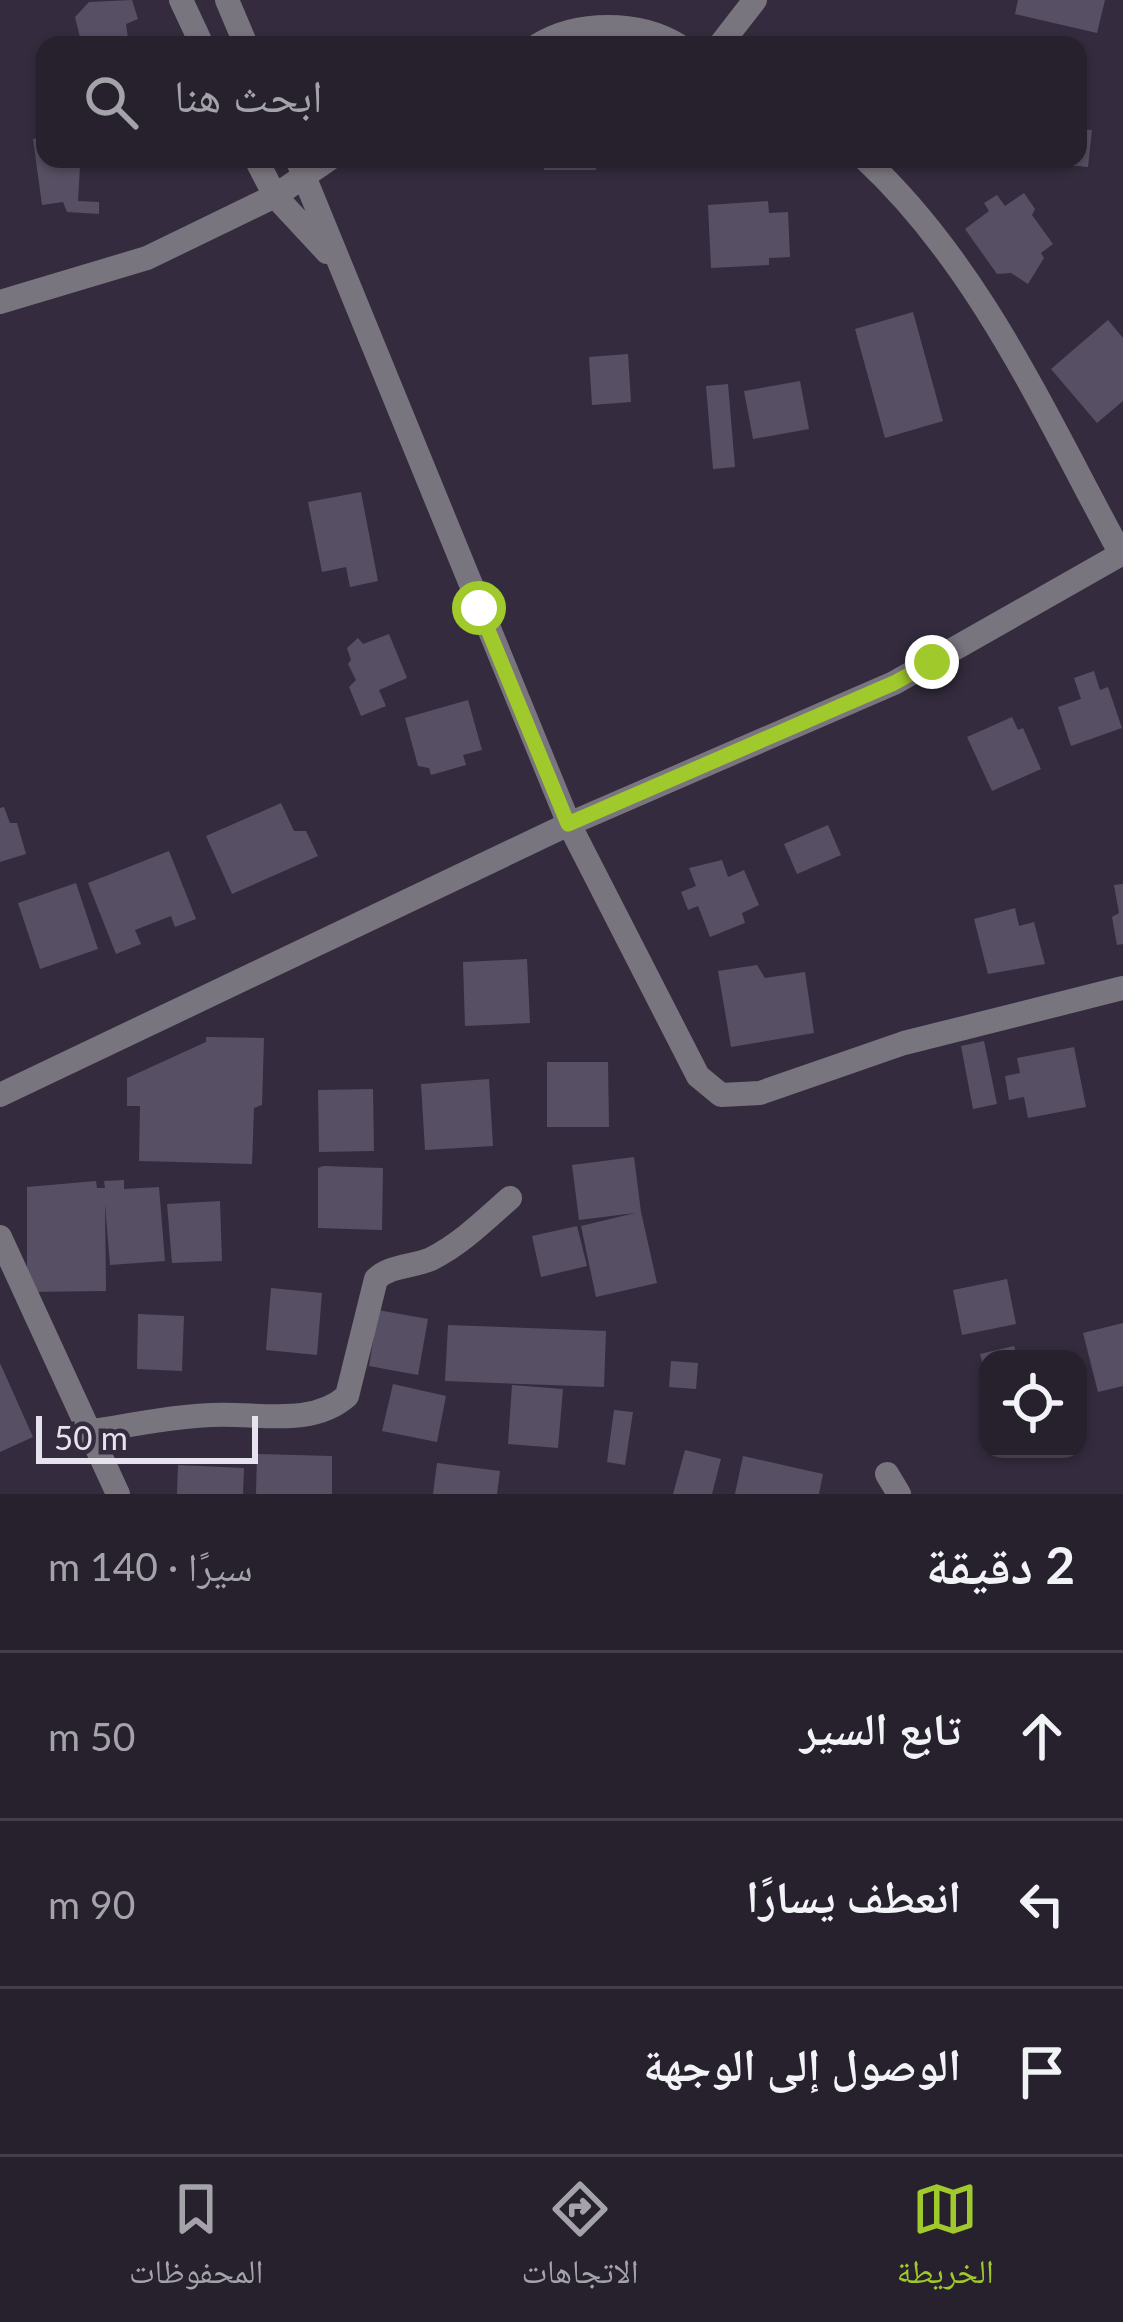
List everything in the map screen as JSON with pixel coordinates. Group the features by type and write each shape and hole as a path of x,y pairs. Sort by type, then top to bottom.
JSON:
{"street":[{"path":"181,0 198,36"},
{"path":"226,0 242,36"},
{"path":"727,36 755,0"},
{"path":"564,36 587,28 627,28 660,36"},
{"path":"261,168 275,196 336,263"},
{"path":"0,302 147,258 275,196 299,168"},
{"path":"300,168 568,824 698,1076 721,1095 760,1093 904,1043 1123,988"},
{"path":"0,1095 568,824 894,683 1122,554 959,264 874,168"},
{"path":"89,1432 212,1415 309,1415 334,1408 347,1396 376,1279 386,1269 428,1260 454,1246 510,1198"},
{"path":"0,1237 118,1494"}],"building":[{"path":"132,0 138,19 126,24 128,36 80,36 75,17 89,2"},
{"path":"1018,0 1105,0 1097,33 1015,14"},
{"path":"1087,130 1092,130 1087,167"},
{"path":"37,168 80,168 78,201 99,202 99,214 67,212 63,202 42,205"},
{"path":"544,168 596,168 596,170"},
{"path":"1024,193 1035,209 1032,215 1053,244 1041,253 1044,258 1028,284 1011,273 997,274 965,229 989,211 984,203 997,195 1005,206"},
{"path":"768,201 769,213 788,212 790,257 769,258 769,265 711,268 708,205"},
{"path":"913,312 943,421 885,438 855,329"},
{"path":"1108,320 1123,338 1123,401 1097,423 1051,369"},
{"path":"628,354 631,402 592,405 589,357"},
{"path":"800,381 809,429 753,439 744,391"},
{"path":"728,384 735,467 713,469 706,386"},
{"path":"361,492 378,581 350,587 346,567 322,572 308,502"},
{"path":"389,634 407,678 379,690 386,706 361,716 349,687 356,680 347,648 358,638 363,644"},
{"path":"1094,671 1100,690 1108,687 1122,728 1071,746 1058,707 1081,699 1074,678"},
{"path":"468,700 482,750 463,755 466,765 431,775 429,768 418,766 405,718"},
{"path":"1012,717 1018,730 1023,728 1041,769 992,791 967,737"},
{"path":"281,803 294,831 306,831 318,856 232,894 206,836"},
{"path":"4,807 10,823 17,823 26,854 0,862 0,808"},
{"path":"828,825 841,855 797,874 784,844"},
{"path":"169,851 196,919 175,927 171,916 135,930 141,944 116,954 88,883"},
{"path":"722,860 728,877 744,870 759,905 742,913 745,923 710,937 698,906 688,910 681,892 696,886 689,868"},
{"path":"76,883 98,949 40,969 18,903"},
{"path":"1123,884 1123,944 1117,945 1114,885"},
{"path":"1015,908 1019,926 1034,922 1045,964 988,974 974,919"},
{"path":"527,959 530,1023 465,1026 463,962"},
{"path":"757,965 765,978 805,972 814,1033 731,1047 718,971"},
{"path":"206,1037 264,1038 262,1105 254,1108 252,1164 139,1161 140,1106 127,1106 127,1078 206,1042"},
{"path":"984,1041 997,1104 973,1109 961,1046"},
{"path":"1074,1047 1086,1107 1028,1118 1024,1097 1009,1100 1005,1076 1020,1073 1017,1058"},
{"path":"547,1062 608,1062 609,1127 547,1127"},
{"path":"489,1079 493,1146 425,1150 421,1084"},
{"path":"373,1089 374,1151 319,1152 318,1090"},
{"path":"634,1157 657,1283 596,1297 581,1226 635,1213 579,1220 572,1165"},
{"path":"318,1168 383,1168 382,1230 318,1228"},
{"path":"124,1180 124,1189 159,1187 165,1261 110,1265 105,1204 106,1291 27,1292 27,1187 96,1181 97,1188 105,1188 104,1181"},
{"path":"220,1201 222,1261 172,1263 167,1204"},
{"path":"577,1226 587,1266 541,1277 532,1236"},
{"path":"1007,1279 1016,1324 962,1335 953,1290"},
{"path":"271,1288 322,1293 317,1355 266,1350"},
{"path":"378,1310 428,1319 418,1375 369,1366"},
{"path":"138,1314 184,1316 182,1371 137,1369"},
{"path":"1123,1323 1123,1386 1098,1392 1083,1333"},
{"path":"448,1325 606,1331 604,1387 445,1381"},
{"path":"671,1361 698,1363 696,1389 669,1387"},
{"path":"0,1363 33,1437 0,1452"},
{"path":"393,1384 446,1396 437,1442 382,1431"},
{"path":"512,1385 563,1389 558,1448 508,1444"},
{"path":"614,1410 633,1412 625,1465 607,1462"},
{"path":"685,1450 721,1459 712,1494 673,1494"},
{"path":"257,1454 332,1456 332,1494 256,1494"},
{"path":"743,1456 823,1474 819,1494 735,1494"},
{"path":"437,1463 500,1471 497,1494 433,1494"},
{"path":"178,1465 244,1468 243,1494 177,1494"}],"route":[{"path":"479,608 568,824 894,683 932,662"}]}
